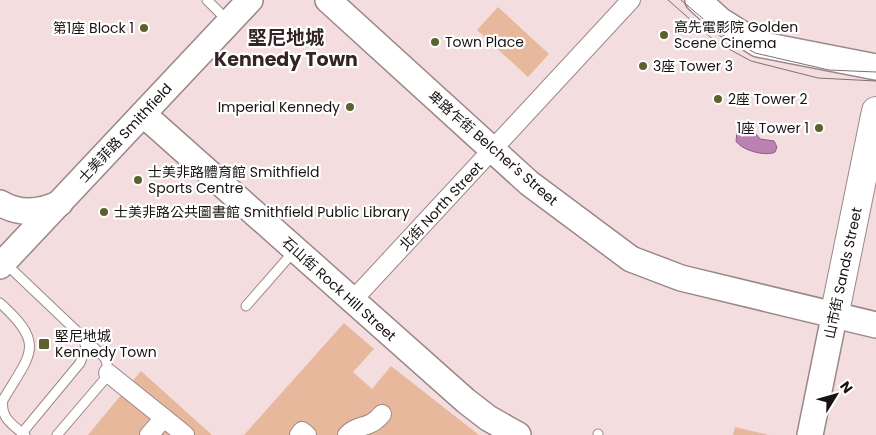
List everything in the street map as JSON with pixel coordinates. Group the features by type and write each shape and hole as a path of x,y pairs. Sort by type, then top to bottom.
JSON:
{"main road":[{"name":"士美菲路 Smithfield","path":"2,265 250,0"},
{"name":"卑路乍街 Belcher's Street","path":"328,0 529,184 631,259 681,278 876,326"},
{"path":"698,0 720,20 758,44 876,67"},
{"name":"山市街 Sands Street","path":"810,435 876,111"},
{"name":"石山街 Rock Hill Street","path":"143,114 466,401 488,418 518,435"},
{"path":"0,203 28,212 48,209 60,203"}],"street":[{"name":"北街 North Street","path":"352,301 631,0"},
{"path":"108,372 185,435"},
{"path":"347,435 352,430 374,424 382,414"},
{"path":"149,435 164,418"},
{"path":"299,435 302,432 307,435"}],"lane":[{"path":"207,0 230,22"},
{"path":"246,306 295,250"},
{"path":"2,265 105,358 108,372 104,380 57,435"},
{"path":"0,303 18,320 29,338 29,358 1,407 5,418 23,434 80,363 86,348 83,338"}],"shaded area":[{"path":"498,7 549,54 528,77 477,30"},
{"path":"747,128 753,130 760,139 774,141 777,147 775,152 760,153 748,150 739,144 736,141 737,133"},
{"path":"344,323 374,349 353,372 372,389 391,366 479,435 244,435"},
{"path":"141,371 212,435 88,435"},
{"path":"735,427 769,435 733,435"}],"tram line":[{"path":"668,0 716,42 751,61 818,78 876,81"},
{"path":"681,0 721,34 755,53 829,70 876,72"}],"place":[{"name":"第1座 Block 1","path":"144,28"},
{"name":"高先電影院 Golden Scene Cinema","path":"664,35"},
{"name":"Town Place","path":"435,42"},
{"name":"3座 Tower 3","path":"643,66"},
{"name":"2座 Tower 2","path":"718,99"},
{"name":"Imperial Kennedy","path":"350,107"},
{"name":"1座 Tower 1","path":"819,128"},
{"name":"士美非路體育館 Smithfield Sports Centre","path":"138,180"},
{"name":"士美非路公共圖書館 Smithfield Public Library","path":"104,212"},
{"name":"堅尼地城 Kennedy Town","path":"44,344"}],"district":[{"name":"堅尼地城 Kennedy Town","path":"286,48"}]}
